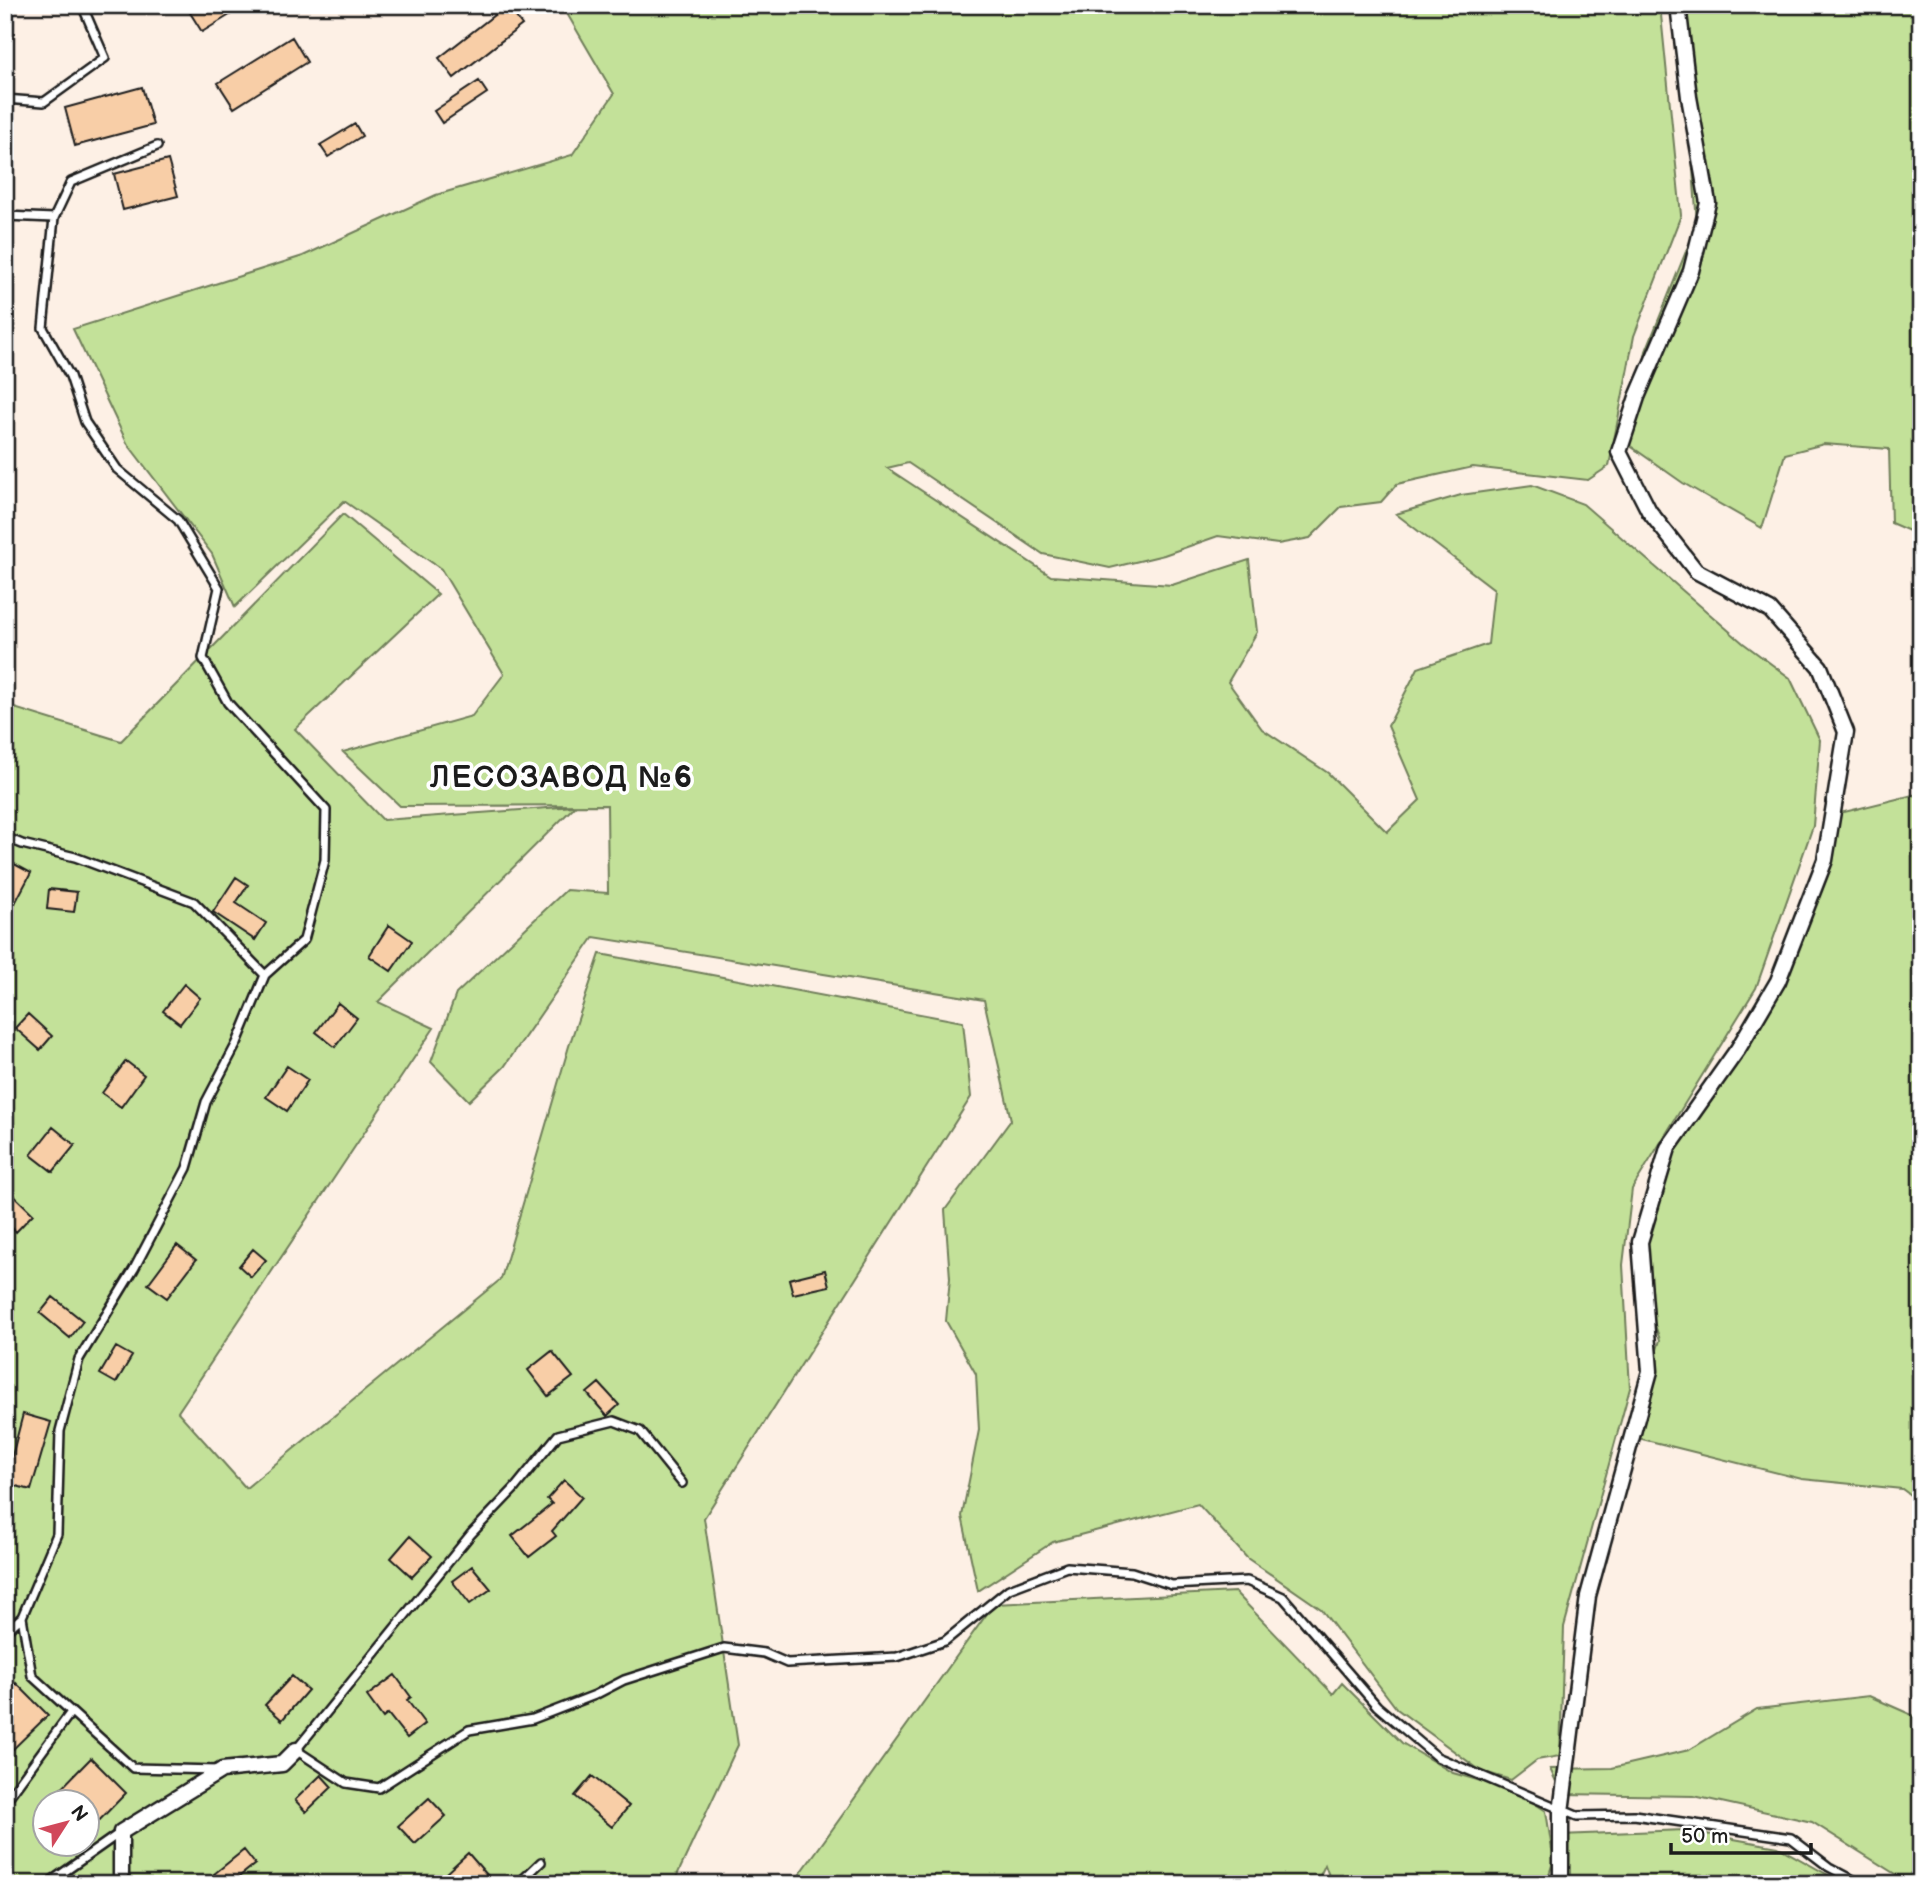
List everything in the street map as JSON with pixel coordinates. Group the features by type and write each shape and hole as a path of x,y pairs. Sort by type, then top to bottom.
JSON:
{"street":[{"path":"1560,1884 1561,1812 1588,1596 1650,1371 1640,1242 1668,1148 1738,1049 1779,981 1825,860 1846,732 1821,667 1770,610 1696,570 1649,511 1619,452 1637,397 1690,271 1708,203 1678,5"},
{"path":"121,1884 121,1832 222,1770 282,1764 296,1750"}],"lane":[{"path":"5,99 44,102 106,58 82,5"},
{"path":"5,1632 22,1617 57,1534 60,1431 79,1359 134,1269 187,1168 206,1101 237,1042 265,975 304,940 326,860 326,810 228,703 203,658 219,588 178,520 117,469 85,422 70,376 43,328 54,218 71,182 157,146"},
{"path":"5,216 54,218"},
{"path":"5,837 75,857 194,902 265,975"},
{"path":"682,1483 640,1431 614,1421 558,1435 471,1534 296,1750 346,1783 379,1788 469,1730 533,1719 624,1680 724,1648 764,1653 787,1662 897,1657 945,1641 1009,1589 1067,1567 1132,1572 1172,1585 1247,1581 1283,1597 1377,1706 1437,1757 1533,1796 1561,1812 1577,1816 1634,1815 1791,1838 1829,1867 1861,1884"},
{"path":"22,1617 32,1676 133,1768 222,1770"},
{"path":"5,1802 71,1712"},
{"path":"48,1884 121,1832"},
{"path":"517,1884 541,1862"}],"green space":[{"path":"562,5 1660,5 1681,215 1634,336 1609,466 1588,480 1473,467 1397,484 1381,502 1341,507 1310,538 1278,544 1218,536 1164,555 1110,568 1043,554 908,463 887,468 1051,576 1172,585 1249,560 1257,632 1228,682 1262,729 1328,773 1387,832 1420,800 1388,726 1418,668 1488,644 1494,589 1396,514 1461,495 1532,485 1583,504 1743,643 1790,678 1820,740 1813,826 1756,988 1632,1189 1623,1265 1630,1388 1564,1627 1560,1756 1537,1760 1511,1780 1481,1771 1397,1709 1321,1609 1247,1558 1198,1504 1053,1542 978,1591 962,1516 979,1430 976,1374 946,1321 950,1278 945,1210 1011,1120 984,1000 594,937 504,1067 469,1101 431,1062 456,994 566,890 608,893 607,805 400,806 343,752 472,716 504,674 441,569 344,501 235,607 212,554 127,443 73,329 303,256 436,195 572,155 614,94"},
{"path":"1681,5 1921,5 1921,536 1891,523 1889,449 1824,444 1785,454 1762,528 1683,483 1629,445 1646,351 1697,224"},
{"path":"343,514 438,594 295,729 383,820 575,806 378,1002 434,1028 178,1412 246,1488 501,1279 569,1046 600,954 963,1022 971,1097 704,1518 738,1745 673,1884 5,1884 5,705 121,741"},
{"path":"1921,793 1921,1503 1902,1489 1802,1479 1630,1436 1660,1340 1638,1274 1665,1165 1764,1001 1811,880 1832,815"},
{"path":"1235,1592 1333,1694 1342,1683 1402,1743 1453,1773 1516,1791 1546,1811 1553,1856 1560,1835 1684,1830 1778,1847 1844,1884 1552,1884 1553,1862 1546,1884 1332,1884 1325,1865 1316,1884 793,1884 994,1604"},
{"path":"1869,1696 1921,1719 1921,1884 1911,1884 1812,1822 1694,1796 1562,1794 1550,1769 1612,1768 1689,1750 1757,1709"}],"building":[{"path":"200,5 246,5 202,32 189,11"},
{"path":"507,5 522,25 454,78 439,58"},
{"path":"292,37 307,62 234,108 218,83"},
{"path":"479,81 487,93 442,123 434,111"},
{"path":"142,87 153,125 75,146 65,108"},
{"path":"355,124 362,136 328,157 320,145"},
{"path":"168,160 178,196 123,210 114,174"},
{"path":"5,859 31,873 5,922"},
{"path":"236,877 248,885 236,903 266,923 255,940 213,912"},
{"path":"49,889 77,892 74,912 47,909"},
{"path":"389,925 412,941 391,971 369,956"},
{"path":"184,984 200,998 180,1024 163,1011"},
{"path":"338,1003 357,1018 335,1047 316,1032"},
{"path":"28,1014 52,1036 40,1050 15,1028"},
{"path":"126,1061 144,1075 121,1107 102,1093"},
{"path":"287,1066 308,1080 287,1111 266,1097"},
{"path":"53,1127 75,1145 53,1172 31,1155"},
{"path":"5,1187 33,1214 16,1232 5,1221"},
{"path":"177,1245 196,1260 167,1298 148,1284"},
{"path":"253,1249 266,1260 251,1277 239,1266"},
{"path":"825,1270 829,1286 793,1294 789,1279"},
{"path":"53,1297 83,1321 70,1338 40,1313"},
{"path":"116,1347 132,1356 116,1383 100,1374"},
{"path":"552,1351 573,1377 548,1396 528,1370"},
{"path":"599,1383 619,1405 607,1416 587,1393"},
{"path":"23,1414 51,1422 31,1490 5,1483"},
{"path":"564,1480 582,1497 552,1531 556,1536 529,1557 512,1536 552,1504 547,1499"},
{"path":"410,1536 432,1556 412,1577 391,1558"},
{"path":"472,1566 491,1589 470,1604 452,1581"},
{"path":"395,1675 411,1697 407,1700 425,1724 407,1738 388,1714 383,1718 367,1696"},
{"path":"292,1676 308,1690 282,1720 265,1705"},
{"path":"16,1683 48,1715 5,1757 5,1694"},
{"path":"91,1758 126,1793 102,1818 102,1787 63,1787"},
{"path":"321,1775 332,1787 306,1812 295,1800"},
{"path":"592,1776 629,1806 612,1827 575,1796"},
{"path":"429,1798 446,1816 415,1844 398,1826"},
{"path":"244,1850 255,1864 230,1884 223,1884 214,1874"},
{"path":"468,1853 495,1884 455,1884 446,1873"}],"district":[{"name":"ЛЕСОЗАВОД №6","path":"562,777"}]}
